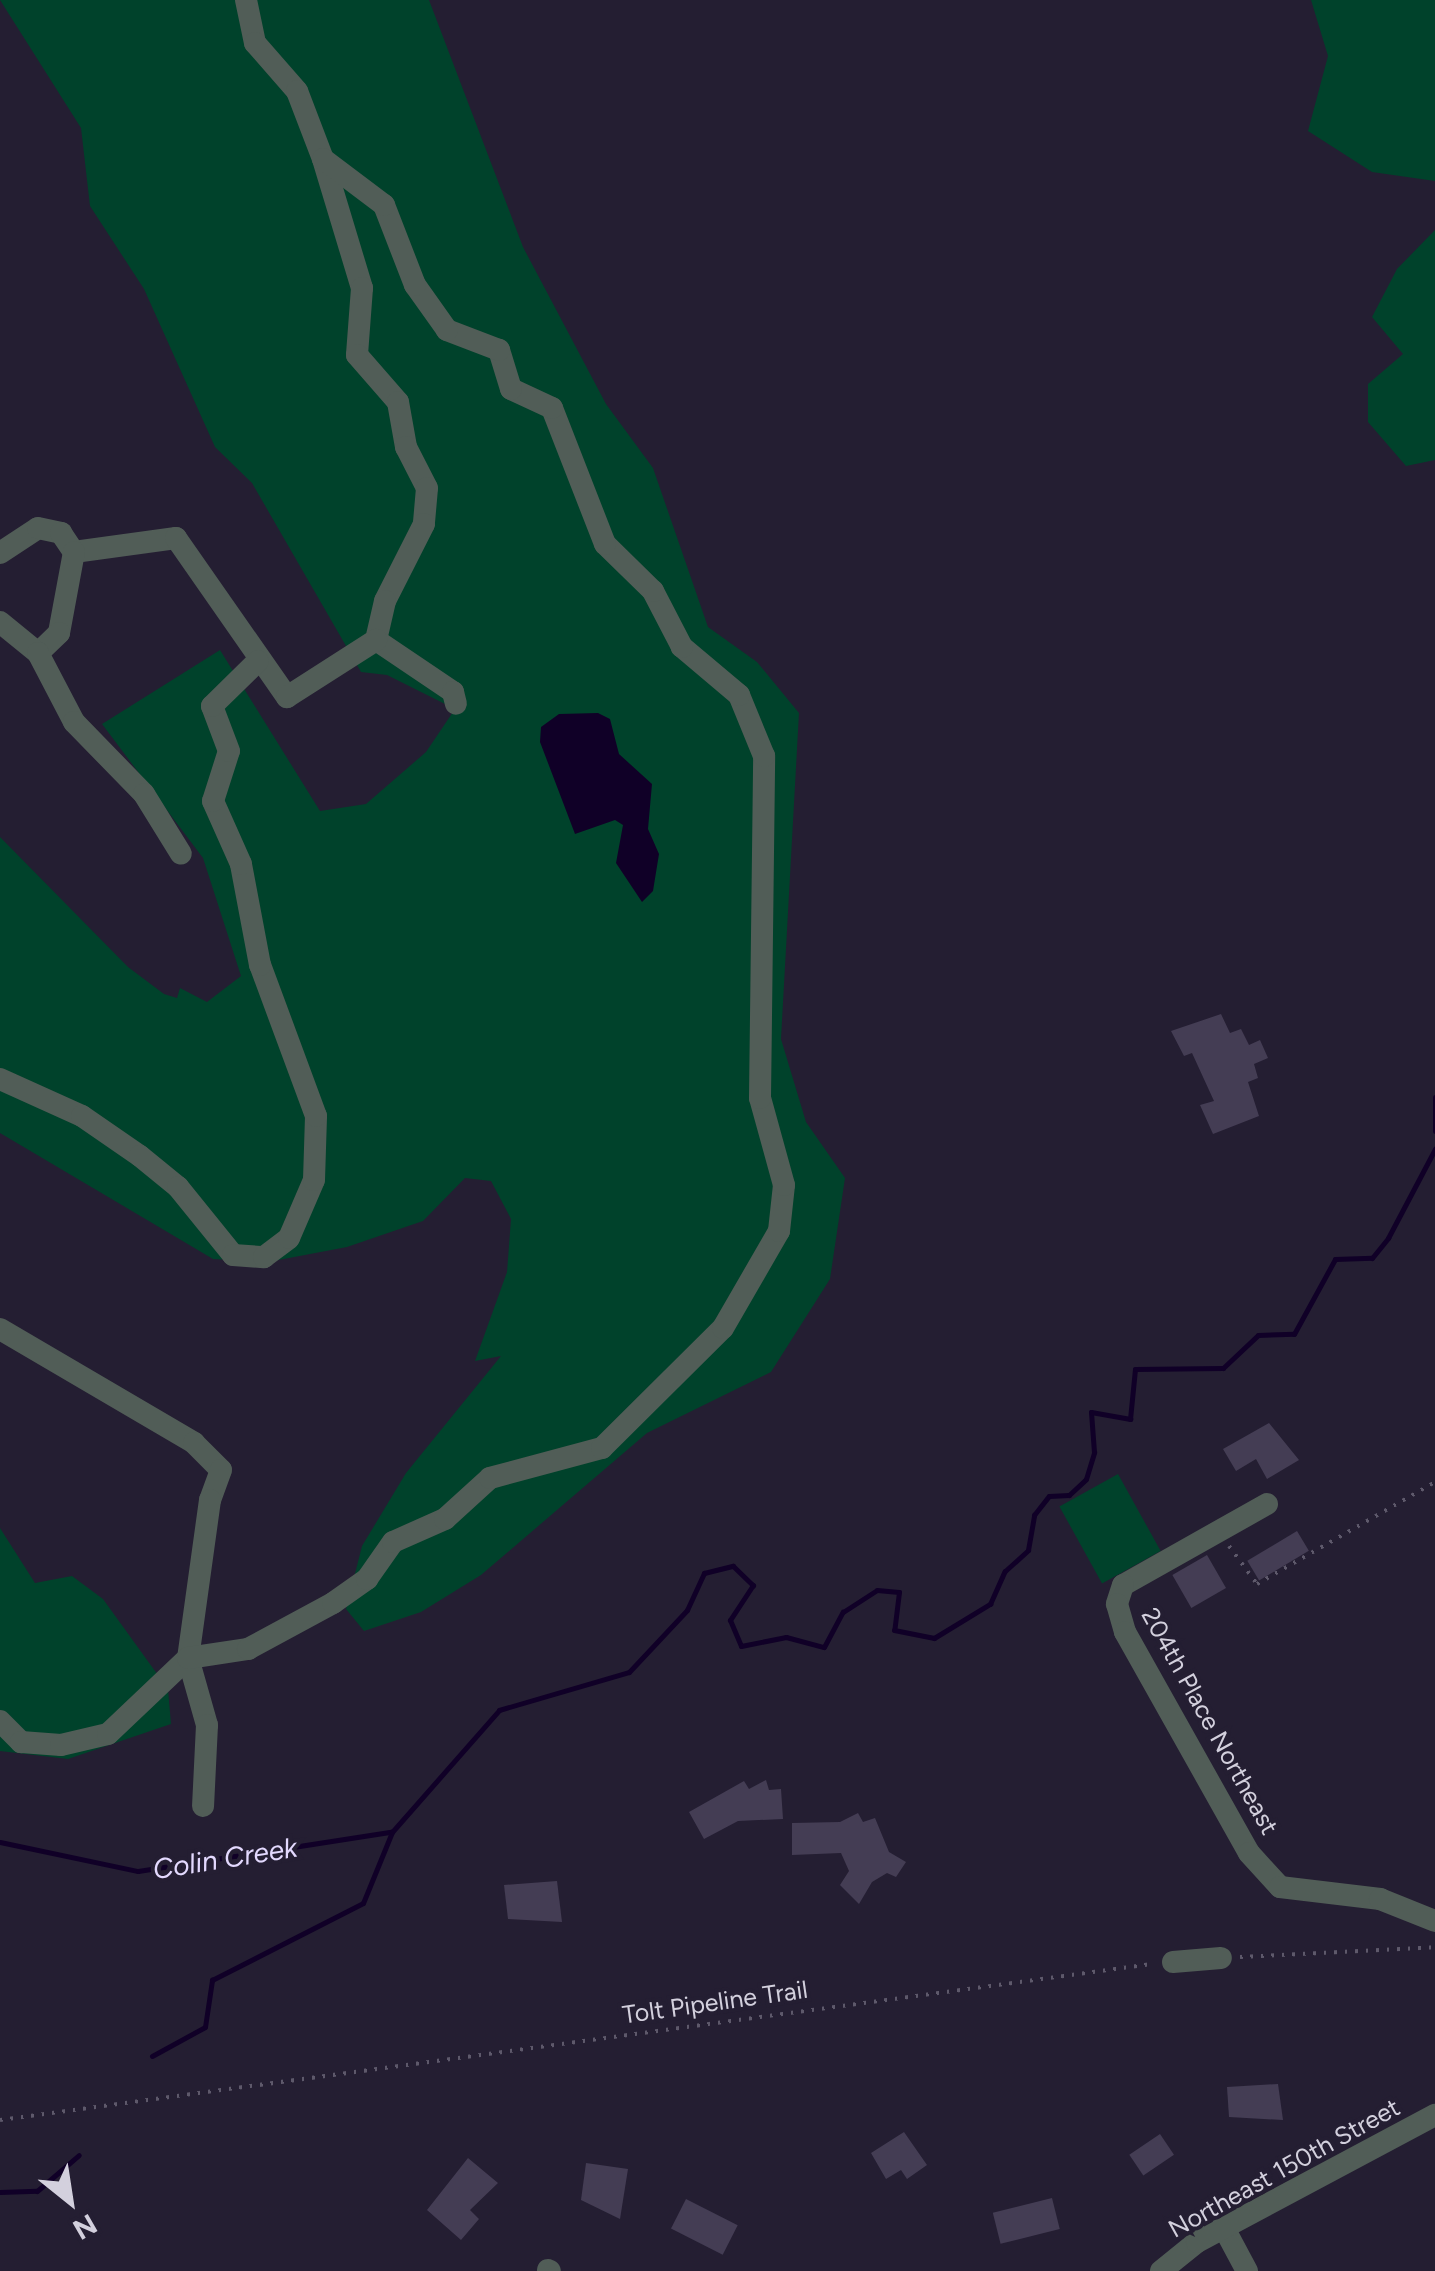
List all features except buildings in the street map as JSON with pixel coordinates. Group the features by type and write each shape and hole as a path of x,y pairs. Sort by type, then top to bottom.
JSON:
{"street":[{"path":"74,552 176,538 286,697 376,640 385,601 424,524 427,488 406,447 398,402 357,355 362,288 324,159 297,91 248,30 246,0"},
{"path":"0,1721 21,1742 61,1745 108,1734 188,1658 248,1649 333,1603 367,1579 394,1542 445,1519 490,1478 602,1448 723,1328 779,1231 782,1200 760,1098 764,756 739,695 682,647 653,591 604,544 552,408 504,382 499,350 447,330 415,285 384,205 324,159"},
{"path":"0,553 38,528 60,533 74,552 59,632 38,653"},
{"path":"0,622 38,653 74,722 144,794 181,854"},
{"path":"376,640 453,692 456,704"},
{"path":"0,1080 82,1116 140,1156 178,1187 233,1256 264,1256 289,1238 314,1180 316,1116 260,965 241,864 213,801 229,750 212,706 258,661"},
{"path":"0,1329 194,1443 222,1470 210,1500 188,1658 207,1724 202,1806"},
{"name":"204th Place Northeast","path":"1266,1504 1123,1585 1117,1604 1125,1632 1250,1853 1280,1886 1380,1899 1433,1918"},
{"path":"1173,1962 1221,1958"},
{"name":"Northeast 150th Street","path":"1161,2271 1224,2228 1435,2115"},
{"path":"1224,2228 1246,2271"}],"path":[{"path":"1221,1528 1240,1570 1257,1584 1435,1482"},
{"path":"1221,1958 1435,1947"},
{"name":"Tolt Pipeline Trail","path":"0,2120 1173,1962"}],"green space":[{"path":"0,0 429,0 523,247 606,404 653,468 708,627 757,662 799,713 781,1039 806,1122 845,1178 830,1279 771,1372 647,1433 481,1575 421,1612 364,1631 346,1609 362,1546 406,1473 501,1356 475,1361 507,1272 511,1219 491,1181 465,1178 423,1221 347,1247 268,1262 213,1259 0,1133 0,837 128,967 164,994 177,998 180,988 207,1002 241,976 203,858 102,724 220,650 320,811 366,804 426,752 455,709 387,675 361,672 252,483 215,447 144,289 90,206 81,128"},
{"path":"1311,0 1435,0 1435,181 1372,172 1308,131 1328,56"},
{"path":"1435,230 1435,460 1406,466 1368,422 1368,384 1403,354 1372,317 1397,269"},
{"path":"1118,1474 1161,1551 1102,1583 1059,1506"},
{"path":"0,1528 35,1583 72,1576 103,1599 168,1689 171,1724 68,1759 0,1751"}],"shaded area":[{"path":"598,713 610,719 619,754 652,784 648,829 659,854 653,891 642,902 616,863 623,825 615,820 575,834 540,742 541,727 559,714"}],"waterway":[{"path":"1435,1097 1435,1131"},
{"path":"152,2056 205,2027 212,1980 363,1903 392,1832 499,1710 629,1672 687,1610 704,1573 733,1566 753,1585 730,1620 741,1646 786,1637 824,1647 843,1612 877,1590 899,1592 894,1630 934,1638 990,1604 1005,1571 1028,1550 1034,1515 1049,1496 1069,1495 1086,1479 1094,1452 1091,1412 1130,1419 1135,1369 1223,1368 1258,1335 1294,1334 1335,1259 1372,1258 1388,1238 1435,1149"},
{"name":"Colin Creek","path":"0,1842 138,1871 391,1832"},
{"path":"0,2192 37,2191 79,2155"}]}
